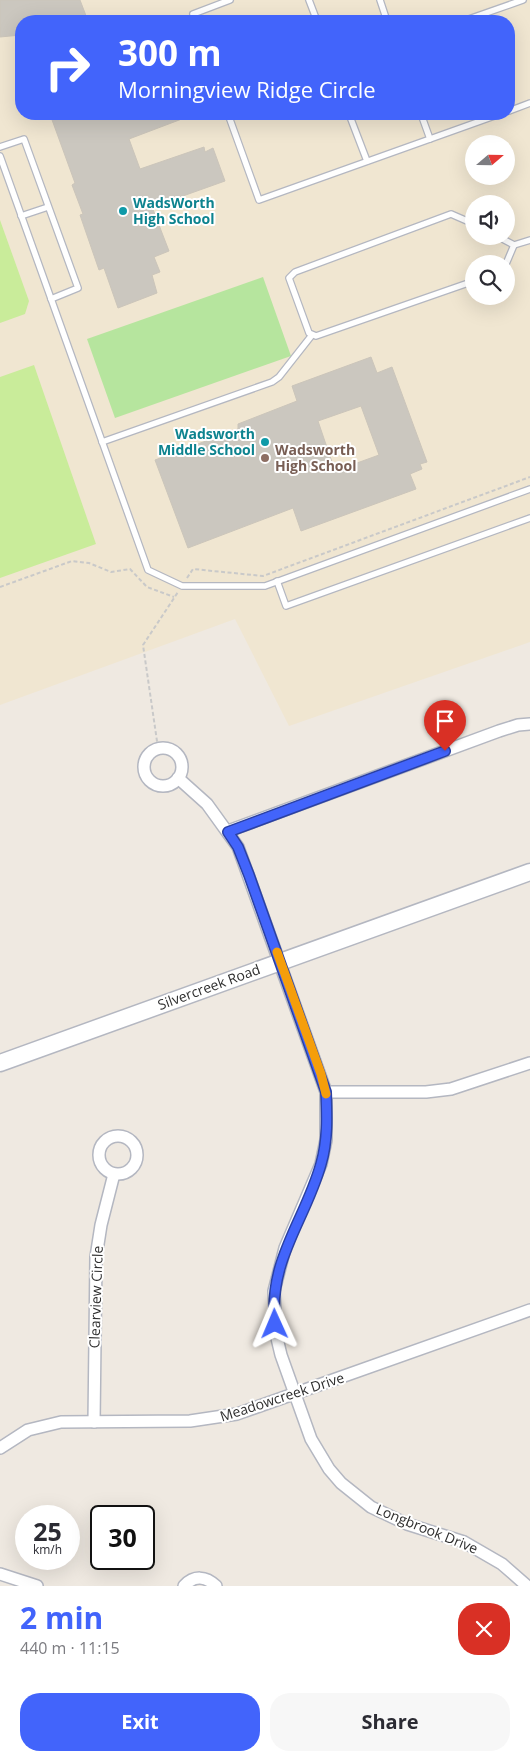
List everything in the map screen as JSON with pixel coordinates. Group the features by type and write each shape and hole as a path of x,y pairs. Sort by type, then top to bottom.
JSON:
{"street":[{"path":"228,832 499,731 518,725 530,724"},
{"name":"Longbrook Drive","path":"178,778 207,804 238,847 326,1092 327,1125 321,1164 285,1248 274,1291 276,1334 295,1394 319,1453 335,1476 355,1496 387,1517 444,1534 477,1548 502,1564 527,1586"},
{"name":"Silvercreek Road","path":"0,1063 530,872"},
{"path":"326,1092 426,1092 451,1089 530,1063"},
{"name":"Clearview Circle","path":"94,1422 96,1257 101,1226 114,1174"},
{"name":"Meadowcreek Drive","path":"0,1448 28,1430 45,1424 212,1419 237,1414 530,1310"},
{"path":"0,1574 37,1586"},
{"path":"184,1586 189,1581 200,1578 211,1581 216,1586"}],"lane":[{"path":"193,15 230,0"},
{"path":"309,0 315,15"},
{"path":"380,0 385,15"},
{"path":"480,15 523,0"},
{"path":"515,109 530,103"},
{"path":"230,120 259,200 482,120"},
{"path":"352,120 366,162"},
{"path":"423,120 430,138"},
{"path":"0,147 24,139 78,288 51,299"},
{"path":"0,156 148,570 182,586 265,586 530,489"},
{"path":"21,216 48,207"},
{"path":"465,220 451,214 295,272 289,278 309,333 316,336 465,285"},
{"path":"515,245 530,240"},
{"path":"510,255 514,245"},
{"path":"102,442 272,382 279,378 312,335"},
{"path":"277,581 286,606 530,518"}],"path":[{"path":"0,587 72,561 89,562 111,572 130,569 147,587 174,597"}],"shaded area":[{"name":"Wadsworth High School","path":"0,0 530,0 530,642 289,726 235,619 0,705"}],"green space":[{"path":"0,220 29,301 25,314 0,323"},
{"path":"263,277 291,356 115,418 87,339"},
{"path":"34,365 96,544 0,578 0,377"}],"building":[{"path":"0,0 80,0 86,15 15,15 15,36 0,37"},
{"name":"WadsWorth High School","path":"52,120 179,120 129,139 140,169 204,147 205,152 213,148 225,181 152,207 169,251 154,257 160,272 152,275 157,293 118,308 104,268 99,270 80,215 83,214 72,185 75,183"},
{"name":"Wadsworth Middle School","path":"371,357 377,373 392,367 427,462 420,464 422,469 410,474 416,489 301,531 293,508 188,548 155,460 238,429 238,424 297,401 292,386","holes":["361,406 379,455 335,471 318,421"]}],"slow traffic":[{"path":"277,952 321,1074 326,1094"}],"place":[{"name":"WadsWorth High School","path":"123,211"},
{"name":"Wadsworth Middle School","path":"265,442"},
{"name":"Wadsworth High School","path":"265,458"}],"route":[{"path":"275,1324 274,1291 278,1269 321,1164 328,1118 326,1092 249,875 238,847 228,832 445,751"}]}
